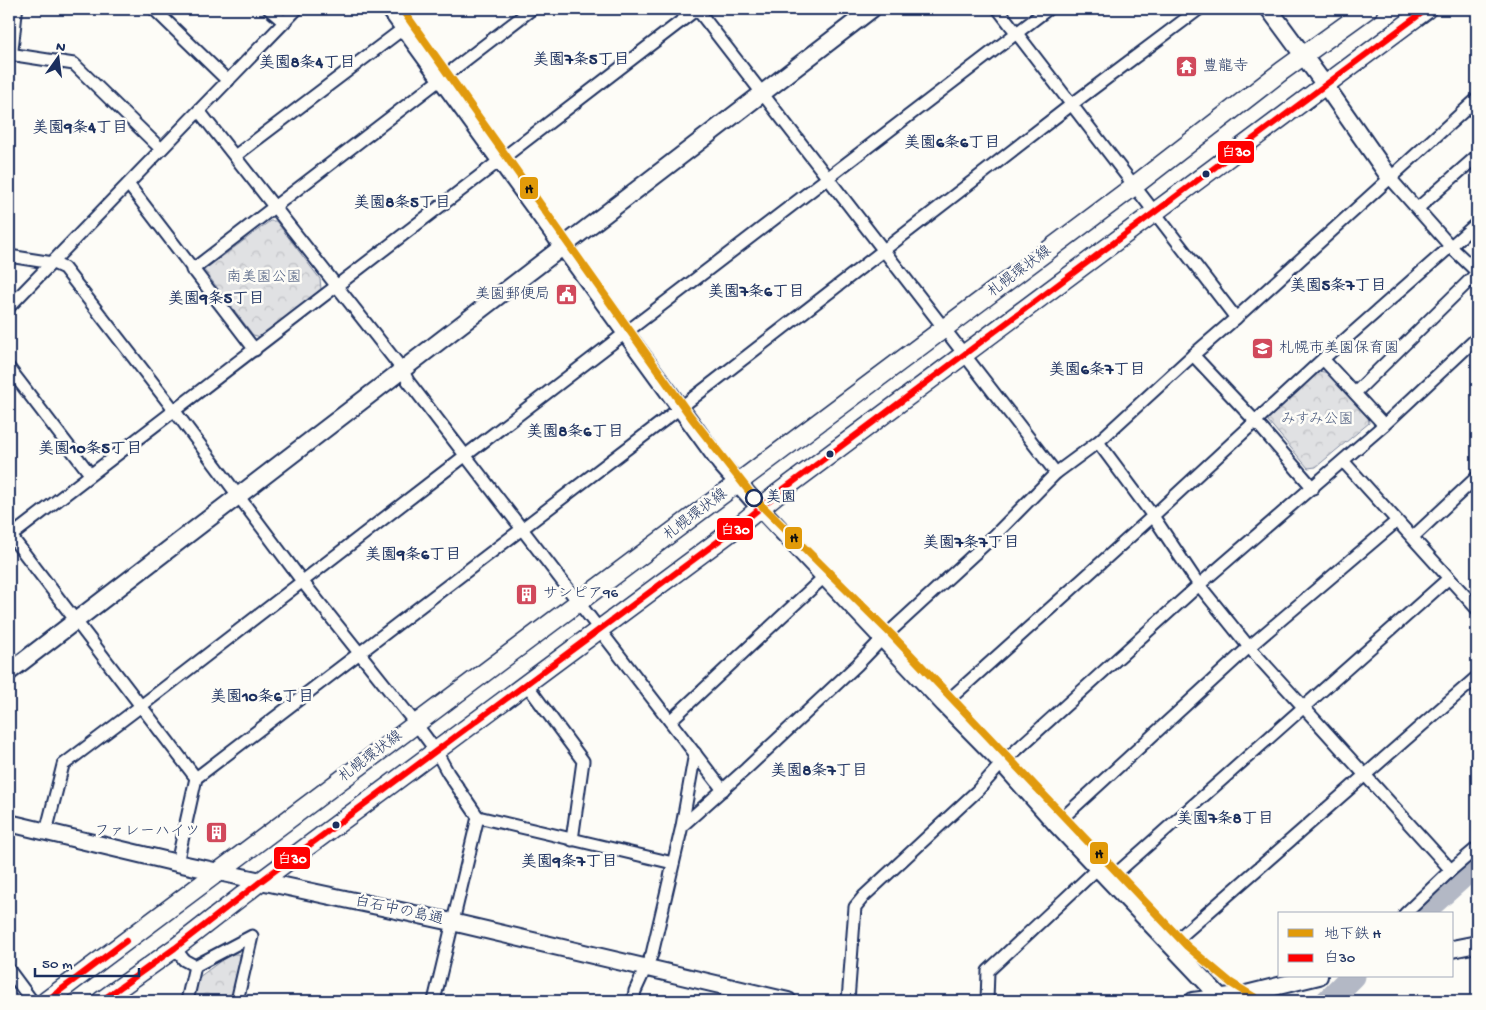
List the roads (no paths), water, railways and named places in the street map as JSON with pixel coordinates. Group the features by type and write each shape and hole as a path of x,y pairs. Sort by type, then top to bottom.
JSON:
{"main road":[{"name":"札幌環状線","path":"46,1001 1368,9"},
{"path":"101,1001 175,948 261,881 527,685 760,508 1427,9"}],"street":[{"path":"14,9 9,54 74,64 162,150"},
{"path":"154,9 228,81"},
{"path":"270,9 284,22"},
{"path":"9,307 296,9"},
{"path":"390,9 721,464 944,704 1002,763 1056,824 1223,999"},
{"path":"192,270 532,9"},
{"path":"196,778 10,536 255,350 335,286 501,161 697,9 829,177 883,250 1056,473"},
{"path":"9,672 756,96 763,93 872,9"},
{"path":"998,9 1236,318"},
{"path":"46,832 62,765 142,706 302,581 1048,9"},
{"path":"177,863 196,778 1199,9"},
{"path":"1269,9 1325,84 1390,178 1477,273 1355,393"},
{"path":"235,156 404,28"},
{"path":"682,826 723,790 995,535 1056,473 1098,442 1477,99"},
{"path":"199,111 402,369 408,381 723,790"},
{"path":"1418,208 1477,156"},
{"path":"128,184 255,350"},
{"path":"944,704 1153,516 1323,359 1477,223"},
{"path":"9,256 53,263 64,268 174,410 302,581 416,724 436,751 448,773 478,817 673,863"},
{"path":"848,1001 855,906 976,791 1002,763 1199,585 1384,425 1477,338"},
{"path":"1193,355 1256,422 1313,488"},
{"path":"1323,359 1384,425"},
{"path":"9,368 90,474"},
{"path":"1098,442 1153,516 1199,585 1249,647 1451,870"},
{"path":"1343,461 1477,609"},
{"path":"1413,537 1477,477"},
{"path":"1056,824 1249,647 1397,521"},
{"path":"670,721 825,576"},
{"path":"987,1001 988,971 1303,708 1449,578"},
{"path":"1172,944 1477,677"},
{"path":"527,685 583,761 572,840"},
{"path":"633,1001 635,991 652,954 682,826 695,753"},
{"path":"434,1001 478,817"},
{"name":"白石中の島通","path":"9,823 177,863 452,922 788,1001"},
{"path":"1407,912 1477,848"},
{"path":"187,1001 195,966 252,936 237,1001"},
{"path":"1454,949 1477,944"},
{"path":"175,948 184,960 195,966"},
{"path":"9,970 32,1001"},
{"path":"1193,1001 1223,999 1246,994 1288,980 1304,978"}],"waterway":[{"path":"1422,912 1477,863"},
{"path":"1328,1001 1351,978"}],"metro line":[{"name":"H","path":"402,9 691,417 756,500 892,635 1187,946 1231,983 1260,1001"}],"place":[{"name":"豊龍寺","path":"1187,67"},
{"name":"美園郵便局","path":"566,295"},
{"name":"札幌市美園保育園","path":"1263,349"},
{"name":"美園","path":"754,498"},
{"name":"サンピア96","path":"527,594"},
{"name":"ファレーハイツ","path":"216,832"}],"district":[{"name":"美園7条5丁目","path":"581,61"},
{"name":"美園8条4丁目","path":"307,64"},
{"name":"美園9条4丁目","path":"80,129"},
{"name":"美園6条6丁目","path":"952,144"},
{"name":"美園8条5丁目","path":"402,204"},
{"name":"美園5条7丁目","path":"1338,287"},
{"name":"美園7条6丁目","path":"756,293"},
{"name":"美園9条5丁目","path":"216,300"},
{"name":"美園6条7丁目","path":"1097,371"},
{"name":"美園8条6丁目","path":"575,433"},
{"name":"美園10条5丁目","path":"90,450"},
{"name":"美園7条7丁目","path":"971,544"},
{"name":"美園9条6丁目","path":"413,556"},
{"name":"美園10条6丁目","path":"262,698"},
{"name":"美園8条7丁目","path":"819,772"},
{"name":"美園7条8丁目","path":"1225,820"},
{"name":"美園9条7丁目","path":"569,863"}],"park label":[{"name":"南美園公園","path":"264,278"},
{"name":"みすみ公園","path":"1317,420"}]}
